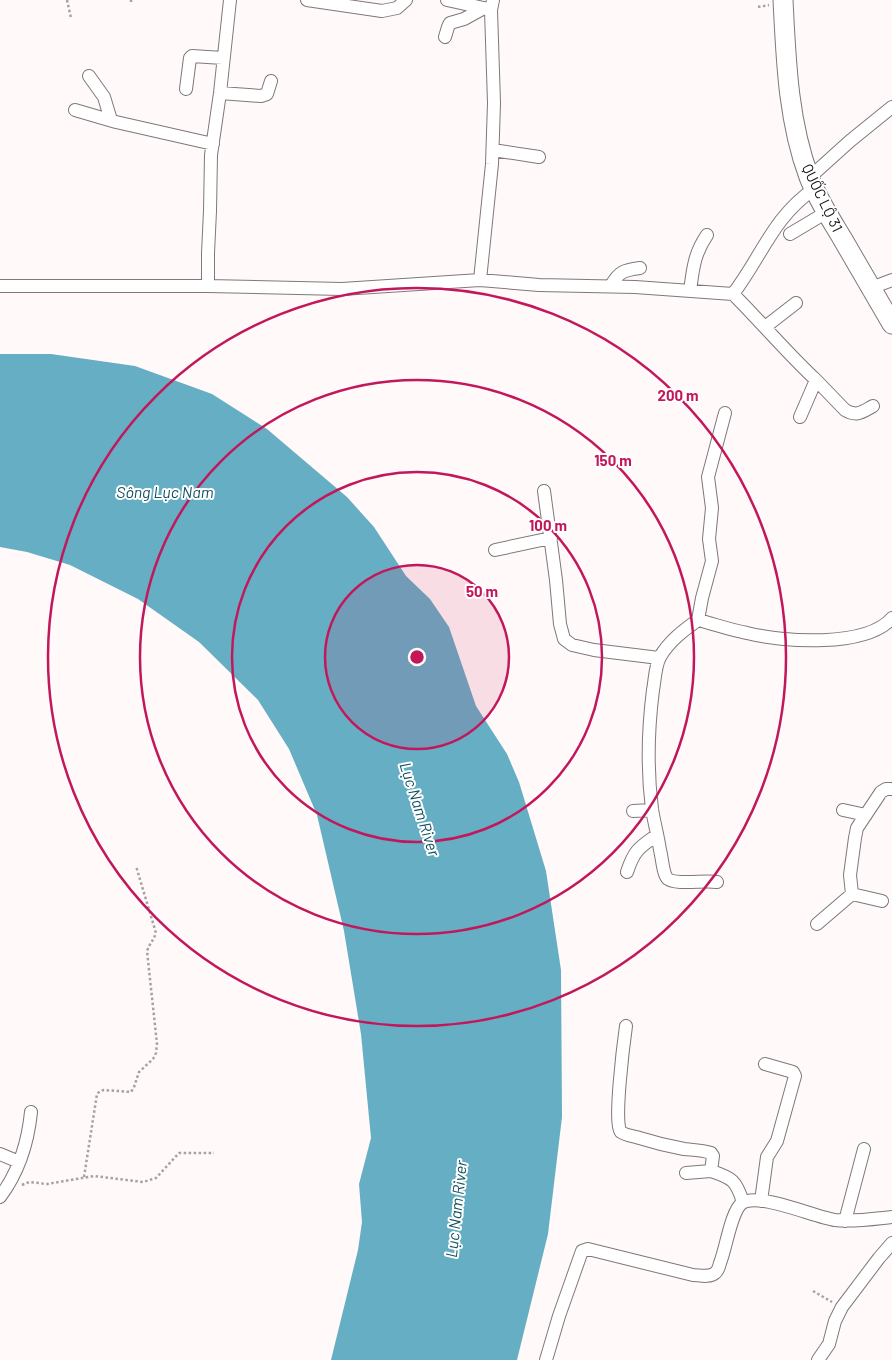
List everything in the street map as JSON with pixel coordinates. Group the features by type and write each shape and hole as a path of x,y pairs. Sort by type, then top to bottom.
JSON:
{"highway":[{"name":"QUỐC LỘ 31","path":"783,0 786,63 794,125 799,147 812,184 827,212 871,288 890,315"}],"street":[{"path":"208,286 211,155 230,0"},
{"path":"307,0 382,11 397,8 406,0"},
{"path":"447,0 489,6"},
{"path":"445,37 450,23 464,19 489,6"},
{"path":"480,280 493,150 494,103 489,6"},
{"path":"186,88 190,58 192,56 223,58"},
{"path":"89,76 104,97 111,120"},
{"path":"220,93 261,96 267,94 271,81"},
{"path":"733,294 785,215 803,197 850,141 892,107"},
{"path":"74,110 212,144"},
{"path":"493,150 539,158"},
{"path":"790,234 827,212"},
{"path":"690,291 695,258 707,235"},
{"path":"611,286 616,277 623,272 628,269 640,268"},
{"path":"0,286 208,286 342,289 480,280 733,294 765,326 780,345 845,410 853,414 860,413 873,406"},
{"path":"871,288 892,280"},
{"path":"765,326 796,303"},
{"path":"800,417 816,380"},
{"path":"717,882 679,882 666,877 652,810 650,731 651,705 659,658 678,635 698,620 712,561 709,539 712,508 708,477 725,413"},
{"path":"544,491 560,624 564,639 572,645 594,650 659,658"},
{"path":"495,550 551,538"},
{"path":"698,620 774,638 830,635 854,637 871,632 886,624 892,618"},
{"path":"852,894 850,875 857,828 881,792 886,789 892,789"},
{"path":"633,811 652,810"},
{"path":"843,810 866,814"},
{"path":"627,872 636,851 657,836"},
{"path":"852,894 882,901"},
{"path":"817,924 852,894"},
{"path":"626,1026 620,1075 619,1129 621,1132 655,1142 685,1149 711,1152 714,1156 711,1171"},
{"path":"761,1201 767,1157 777,1141 796,1076 793,1072 765,1064"},
{"path":"2,1194 20,1162 30,1123 30,1112"},
{"path":"845,1220 864,1149"},
{"path":"0,1154 20,1162"},
{"path":"686,1174 711,1171 728,1177 739,1189 744,1202"},
{"path":"546,1360 556,1324 582,1251 588,1249 693,1275 707,1276 713,1275 716,1272 723,1256 736,1209 748,1200 792,1207 824,1218 845,1220 892,1217"},
{"path":"818,1360 829,1344 842,1307 892,1243"}],"path":[{"path":"67,0 71,18"},
{"path":"84,1178 97,1094 104,1090 130,1092 134,1087 139,1072 153,1058 157,1044 147,950 154,941 156,933 136,866"},
{"path":"2,1194 29,1182 47,1184 94,1176 143,1182 156,1178 179,1153 214,1153"},
{"path":"813,1291 842,1307"}],"water":[{"name":"Sông Lục Nam","path":"0,354 51,354 135,366 212,394 267,429 347,497 374,527 406,576 430,599 449,627 476,706 507,754 519,782 546,871 561,970 562,1117 548,1234 517,1360 331,1360 358,1250 362,1222 359,1184 371,1138 361,1034 344,931 317,815 289,749 258,700 199,642 138,599 70,565 27,552 0,547"}],"water label":[{"name":"Lục Nam River","path":"420,809"},
{"name":"Lục Nam River","path":"456,1209"}]}
